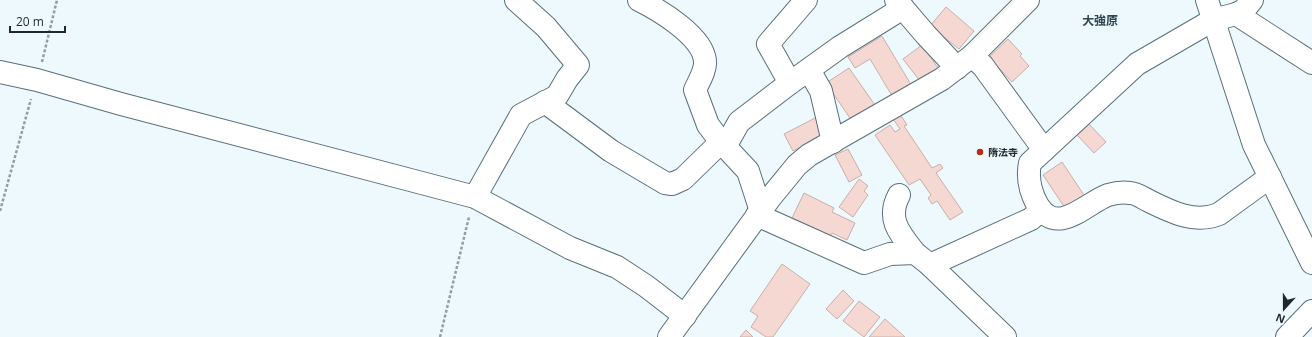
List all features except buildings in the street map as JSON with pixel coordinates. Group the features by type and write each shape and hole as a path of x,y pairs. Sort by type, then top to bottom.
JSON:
{"street":[{"path":"475,198 521,115 557,96 567,79 578,65 546,27 516,0"},
{"path":"639,0 671,18 685,30 703,54 706,61 695,90 708,125 748,172 759,213 864,263 890,254 922,259 1031,220 1041,210"},
{"path":"790,83 768,44 806,0"},
{"path":"669,337 759,213 797,165 833,142 942,79 965,62 1028,0"},
{"path":"1236,14 1244,10 1252,0"},
{"path":"545,102 611,151 665,183 672,184 683,178 723,144 739,122 790,83 900,4 926,35 965,62 983,66 1044,150"},
{"path":"1210,10 1254,145 1312,264"},
{"path":"1270,177 1219,214 1211,217 1184,216 1132,193 1124,192 1110,194 1071,217 1060,218 1050,216 1041,210 1032,194 1029,169 1030,163 1137,64 1210,10 1236,14 1312,63"},
{"path":"809,70 821,91 833,142"},
{"path":"0,72 37,80 475,198 570,248 617,267 646,286 685,316"},
{"path":"899,195 893,208 898,231 922,259 1005,337"},
{"path":"1287,337 1312,311"}],"path":[{"path":"0,211 37,80 57,0"},
{"path":"440,337 475,198"}],"place":[{"name":"隋法寺","path":"980,152"}],"district":[{"name":"大強原","path":"1100,20"}]}
